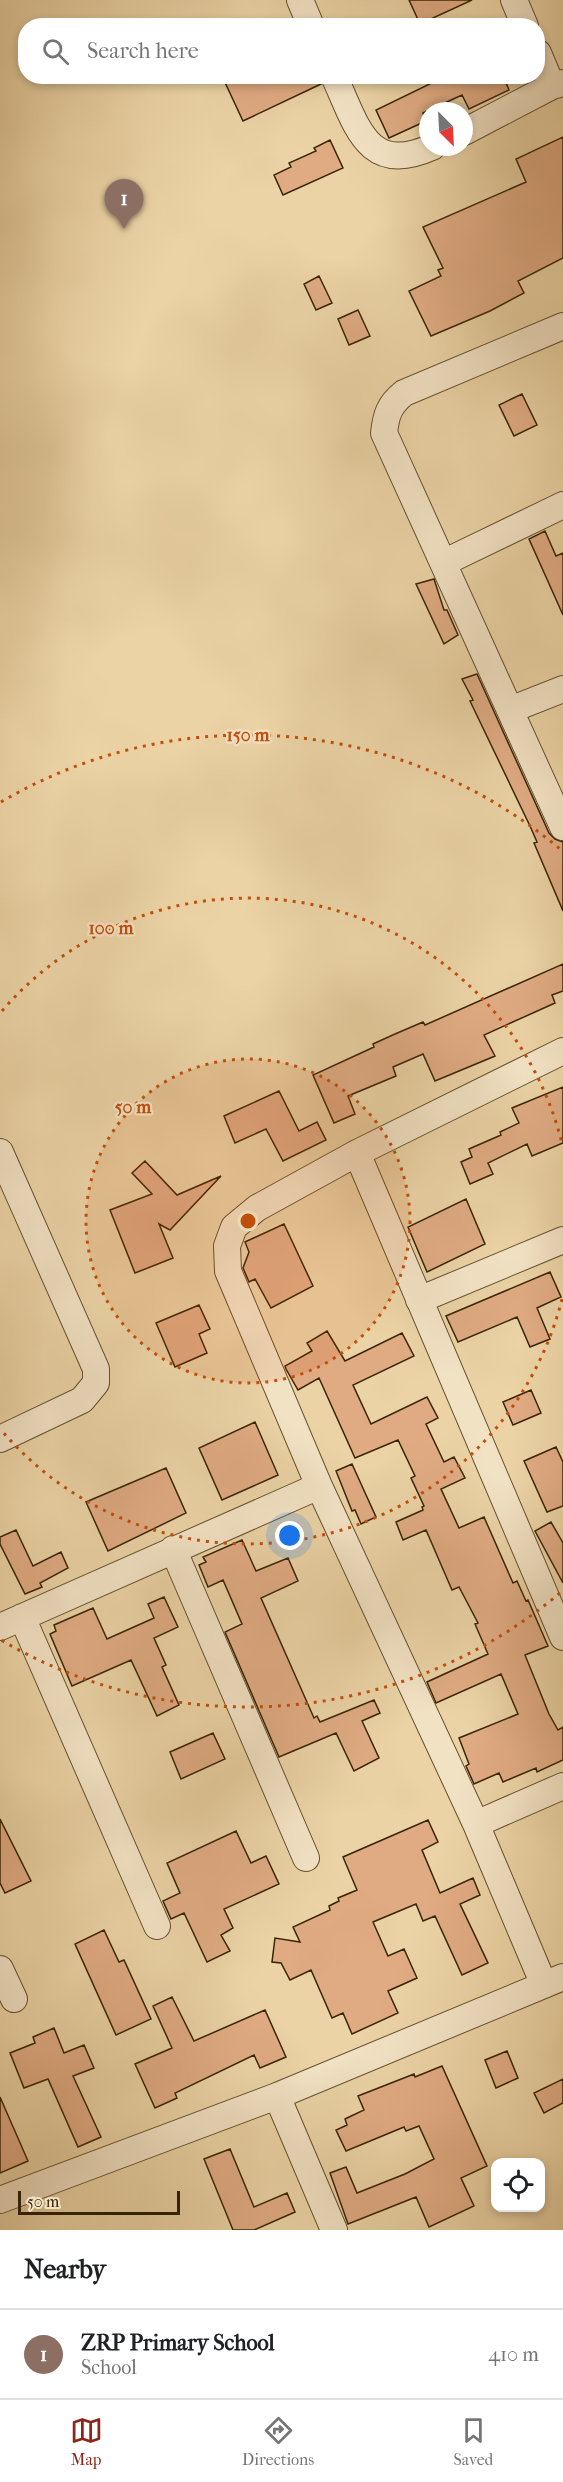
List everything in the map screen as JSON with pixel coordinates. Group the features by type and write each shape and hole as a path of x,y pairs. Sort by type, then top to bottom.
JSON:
{"street":[{"path":"300,0 308,18"},
{"path":"514,0 522,18"},
{"path":"473,128 558,85 545,65"},
{"path":"338,84 353,118 370,146 386,156 408,157 419,152"},
{"path":"563,326 404,393 392,402 384,433 563,827"},
{"path":"443,563 563,505"},
{"path":"510,710 563,689"},
{"path":"0,2200 277,2096 554,1981 476,1824 319,1486 235,1292 228,1271 227,1246 234,1227 257,1209 357,1153 563,1051"},
{"path":"0,1152 96,1369 96,1383 82,1400 0,1440"},
{"path":"357,1153 563,1637"},
{"path":"419,1300 563,1240"},
{"path":"157,1926 11,1622 319,1486"},
{"path":"174,1550 306,1858"},
{"path":"476,1824 563,1786"},
{"path":"0,1969 14,1999"},
{"path":"277,2096 334,2230"}],"building":[{"path":"409,0 472,0 433,18 417,18"},
{"path":"226,84 321,84 243,121"},
{"path":"430,84 506,84 509,90 473,107 473,102 466,102 462,95 447,102 419,102 419,124 389,138 376,110"},
{"path":"563,137 563,258 518,281 524,293 490,311 431,336 409,291 441,276 438,270 443,268 423,227 526,182 516,159"},
{"path":"330,140 343,168 283,195 274,175 291,167 289,163 316,151 314,148"},
{"path":"319,276 332,303 316,310 304,284"},
{"path":"358,310 370,336 349,345 338,319"},
{"path":"522,394 537,425 514,436 499,405"},
{"path":"545,531 556,556 563,553 563,615 529,539"},
{"path":"434,579 444,610 447,610 458,635 444,644 416,584"},
{"path":"477,674 549,833 555,839 563,842 563,911 534,843 537,842 470,701 473,700 462,679"},
{"path":"563,964 563,991 552,995 555,1003 484,1035 495,1056 435,1081 423,1054 393,1067 396,1076 348,1096 355,1114 334,1123 313,1075 374,1047 373,1044 395,1034 423,1022 425,1025"},
{"path":"563,1087 563,1143 532,1156 527,1144 488,1163 493,1174 470,1184 461,1162 472,1157 469,1149 501,1135 500,1132 519,1123 512,1108"},
{"path":"279,1091 299,1131 317,1122 326,1140 283,1161 266,1129 235,1143 224,1116"},
{"path":"145,1161 177,1195 221,1176 170,1230 159,1224 173,1258 135,1273 110,1210 152,1194 132,1173"},
{"path":"466,1199 485,1244 427,1272 408,1227"},
{"path":"284,1224 313,1286 271,1308 255,1279 249,1282 243,1268 249,1252 245,1242"},
{"path":"550,1272 561,1297 537,1308 550,1339 530,1347 517,1317 458,1342 446,1316"},
{"path":"199,1305 210,1329 199,1334 207,1353 175,1367 156,1323"},
{"path":"327,1331 345,1361 402,1333 414,1356 353,1385 371,1424 427,1397 438,1418 426,1424 444,1462 454,1457 465,1478 441,1489 459,1528 484,1517 513,1583 517,1581 526,1601 528,1600 548,1646 525,1655 549,1714 558,1730 563,1727 563,1760 537,1772 536,1768 503,1782 499,1773 474,1784 466,1766 469,1764 459,1738 518,1714 501,1674 436,1703 427,1682 488,1654 475,1624 478,1623 459,1587 452,1590 426,1530 403,1540 396,1522 423,1510 424,1506 411,1478 415,1476 398,1440 355,1458 319,1378 298,1390 286,1369 285,1366 312,1351 307,1343"},
{"path":"531,1390 541,1413 513,1425 503,1402"},
{"path":"255,1422 278,1475 222,1500 199,1448"},
{"path":"556,1447 563,1462 563,1506 547,1512 524,1461"},
{"path":"352,1464 376,1517 361,1524 355,1510 352,1511 336,1471"},
{"path":"166,1468 186,1513 108,1551 86,1502"},
{"path":"551,1522 563,1543 563,1583 535,1531"},
{"path":"16,1530 33,1566 61,1552 68,1568 40,1583 42,1587 25,1594 0,1544 0,1537"},
{"path":"242,1540 256,1571 288,1558 298,1581 261,1598 314,1718 317,1716 320,1722 374,1700 380,1713 362,1721 379,1758 354,1771 336,1733 279,1757 225,1632 242,1624 223,1580 208,1587 199,1565 206,1562 203,1557"},
{"path":"164,1597 178,1627 154,1638 166,1665 162,1667 179,1705 157,1716 131,1660 72,1686 50,1634 56,1631 54,1625 93,1608 107,1639 154,1618 148,1604"},
{"path":"213,1733 225,1759 181,1779 170,1752"},
{"path":"0,1819 31,1881 5,1893 0,1883"},
{"path":"428,1820 438,1842 422,1850 440,1893 473,1878 480,1895 460,1904 488,1963 462,1975 435,1916 423,1921 416,1904 373,1922 388,1956 404,1949 417,1978 388,1991 398,2013 352,2034 343,2013 332,2018 311,1970 290,1980 281,1963 272,1962 275,1938 300,1942 293,1927 330,1910 329,1906 339,1901 338,1898 357,1890 343,1857"},
{"path":"236,1831 251,1863 266,1856 279,1884 224,1909 233,1928 221,1935 230,1951 207,1962 184,1913 171,1919 163,1901 180,1893 167,1863"},
{"path":"104,1930 119,1962 124,1960 151,2019 116,2035 75,1944"},
{"path":"172,1997 194,2041 265,2010 286,2057 260,2068 254,2055 175,2093 177,2098 155,2108 135,2064 172,2048 153,2006"},
{"path":"54,2028 64,2053 84,2045 94,2068 73,2076 101,2137 78,2147 48,2079 24,2088 10,2053 35,2043 33,2037"},
{"path":"507,2051 518,2078 496,2088 485,2060"},
{"path":"442,2066 487,2166 461,2178 474,2206 429,2227 416,2197 348,2224 330,2173 346,2167 357,2193 405,2174 434,2159 419,2126 406,2131 404,2127 346,2151 336,2130 347,2125 345,2119 364,2110 358,2096 414,2074 415,2077"},
{"path":"563,2079 563,2103 544,2113 534,2093"},
{"path":"0,2097 28,2161 0,2173"},
{"path":"230,2149 254,2207 287,2193 295,2212 254,2230 233,2230 204,2159"}],"place":[{"name":"ZRP Primary School","path":"124,229"}]}
